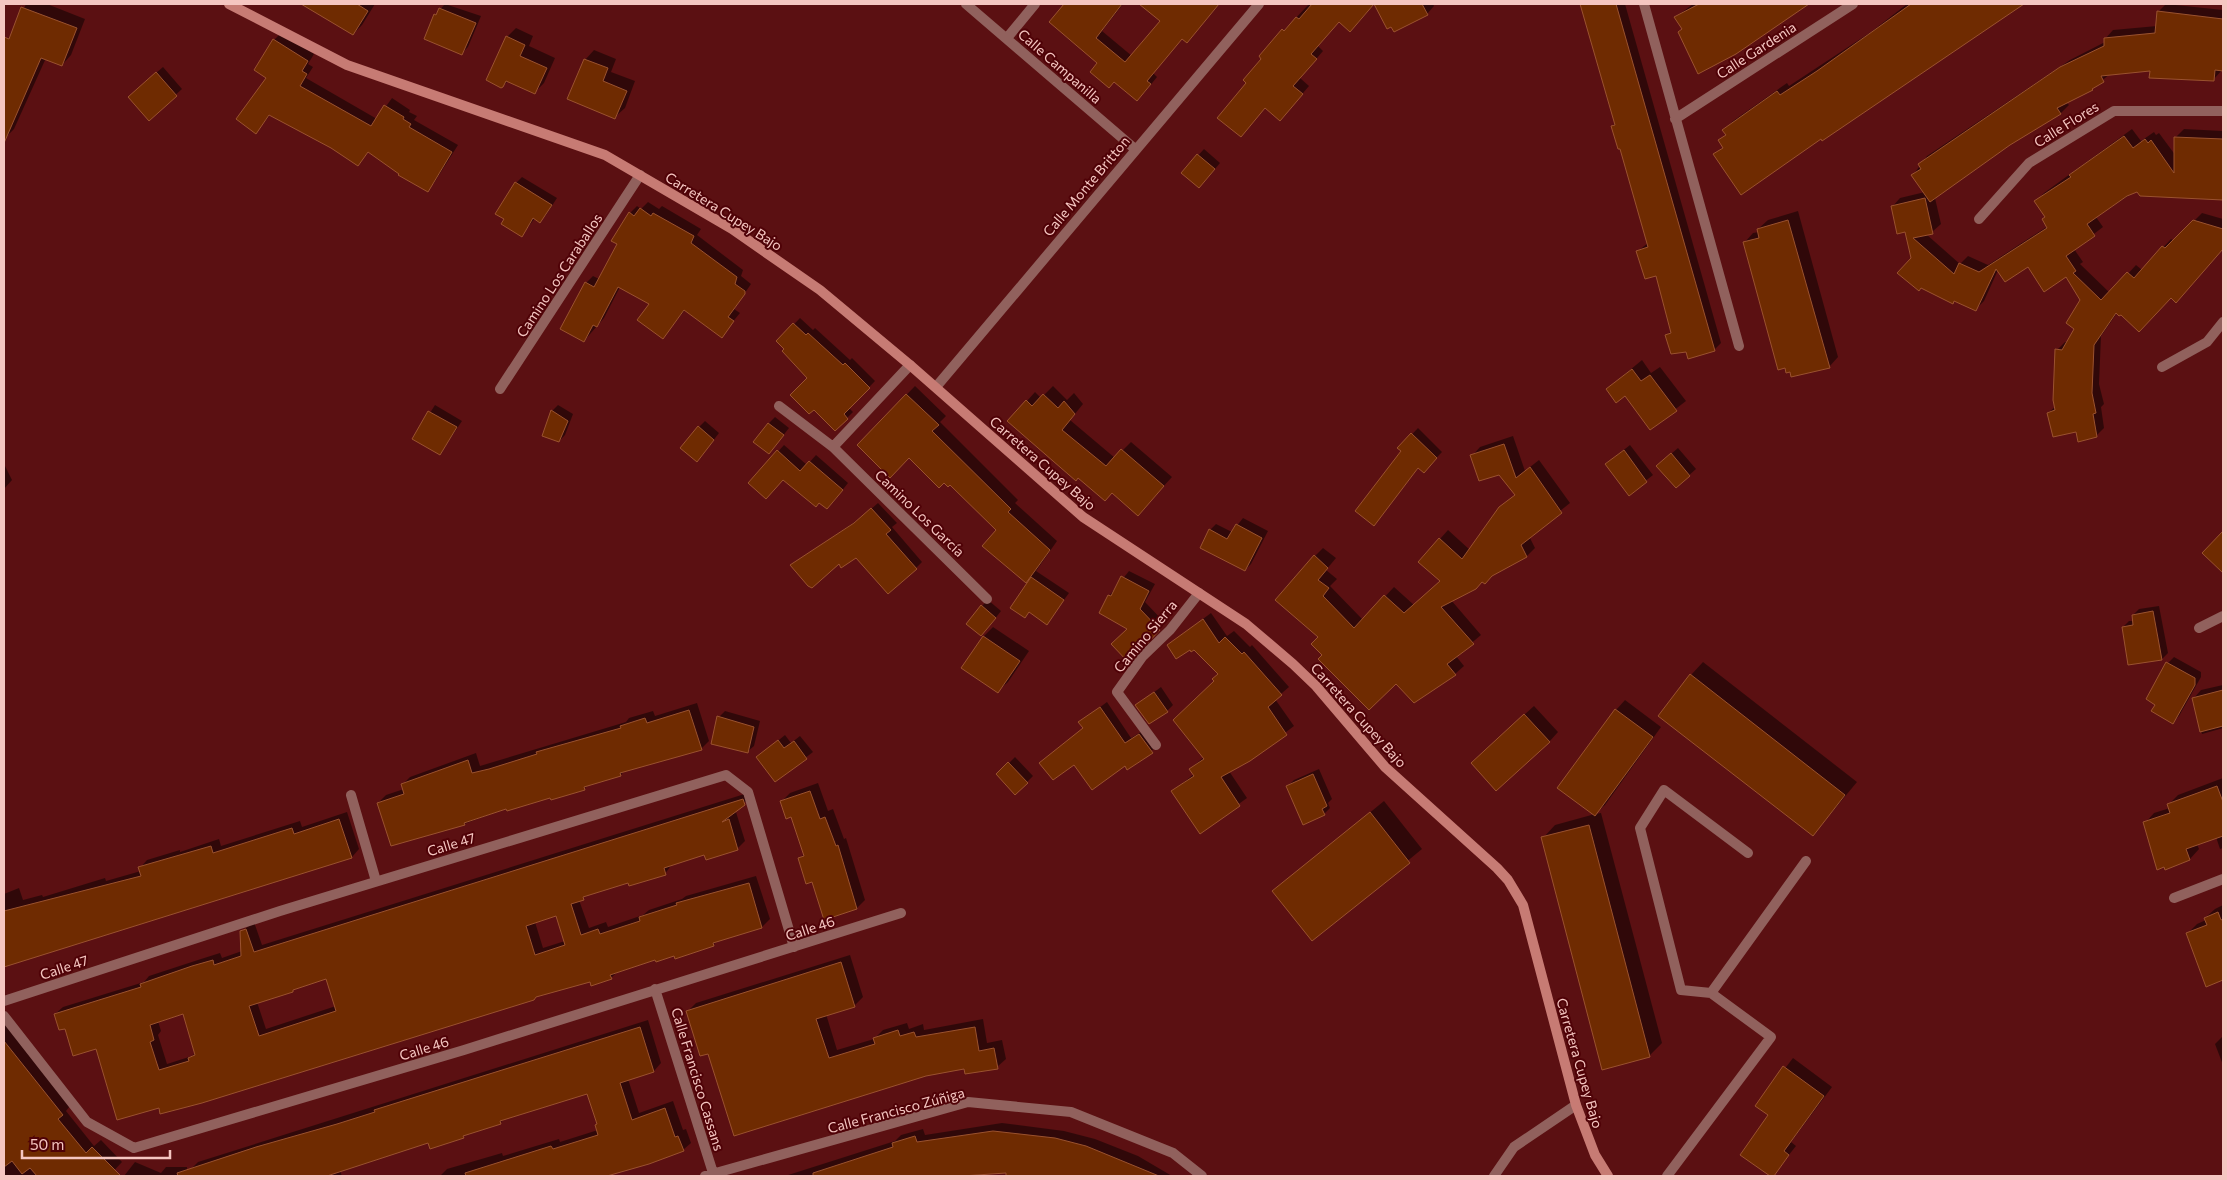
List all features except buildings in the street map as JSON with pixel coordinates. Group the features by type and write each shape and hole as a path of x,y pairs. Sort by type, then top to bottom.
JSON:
{"street":[{"name":"Carretera Cupey Bajo","path":"229,4 347,65 597,152 732,229 820,290 936,387 1083,517 1246,624 1316,686 1385,767 1508,880 1523,905 1576,1105 1594,1155 1608,1176"},
{"name":"Calle Campanilla","path":"966,4 1135,149"},
{"path":"1007,38 1036,4"},
{"name":"Calle Monte Britton","path":"936,387 1259,4"},
{"path":"1644,4 1739,346"},
{"name":"Calle Gardenia","path":"1675,119 1853,4"},
{"name":"Calle Flores","path":"1979,219 2029,163 2114,111 2223,111"},
{"name":"Camino Los Caraballos","path":"500,389 640,176"},
{"path":"2162,367 2206,342 2223,322"},
{"path":"833,447 910,365"},
{"name":"Camino Los García","path":"779,406 833,447 987,599"},
{"name":"Camino Sierra","path":"1156,746 1117,692 1142,657 1170,630 1199,593"},
{"path":"2199,628 2223,616"},
{"name":"Calle 47","path":"4,1001 376,881 726,775 748,792 794,947"},
{"path":"1667,1176 1771,1037 1711,993 1681,990 1640,828 1664,790 1748,853"},
{"path":"351,795 376,881"},
{"path":"1711,993 1806,861"},
{"path":"2174,898 2223,879"},
{"name":"Calle 46","path":"4,1016 86,1122 134,1148 464,1050 901,913"},
{"name":"Calle Francisco Cassans","path":"655,989 711,1175"},
{"name":"Calle Francisco Zúñiga","path":"711,1175 968,1102 1071,1112 1173,1153 1202,1176"},
{"path":"1494,1176 1514,1147 1576,1105"}]}
